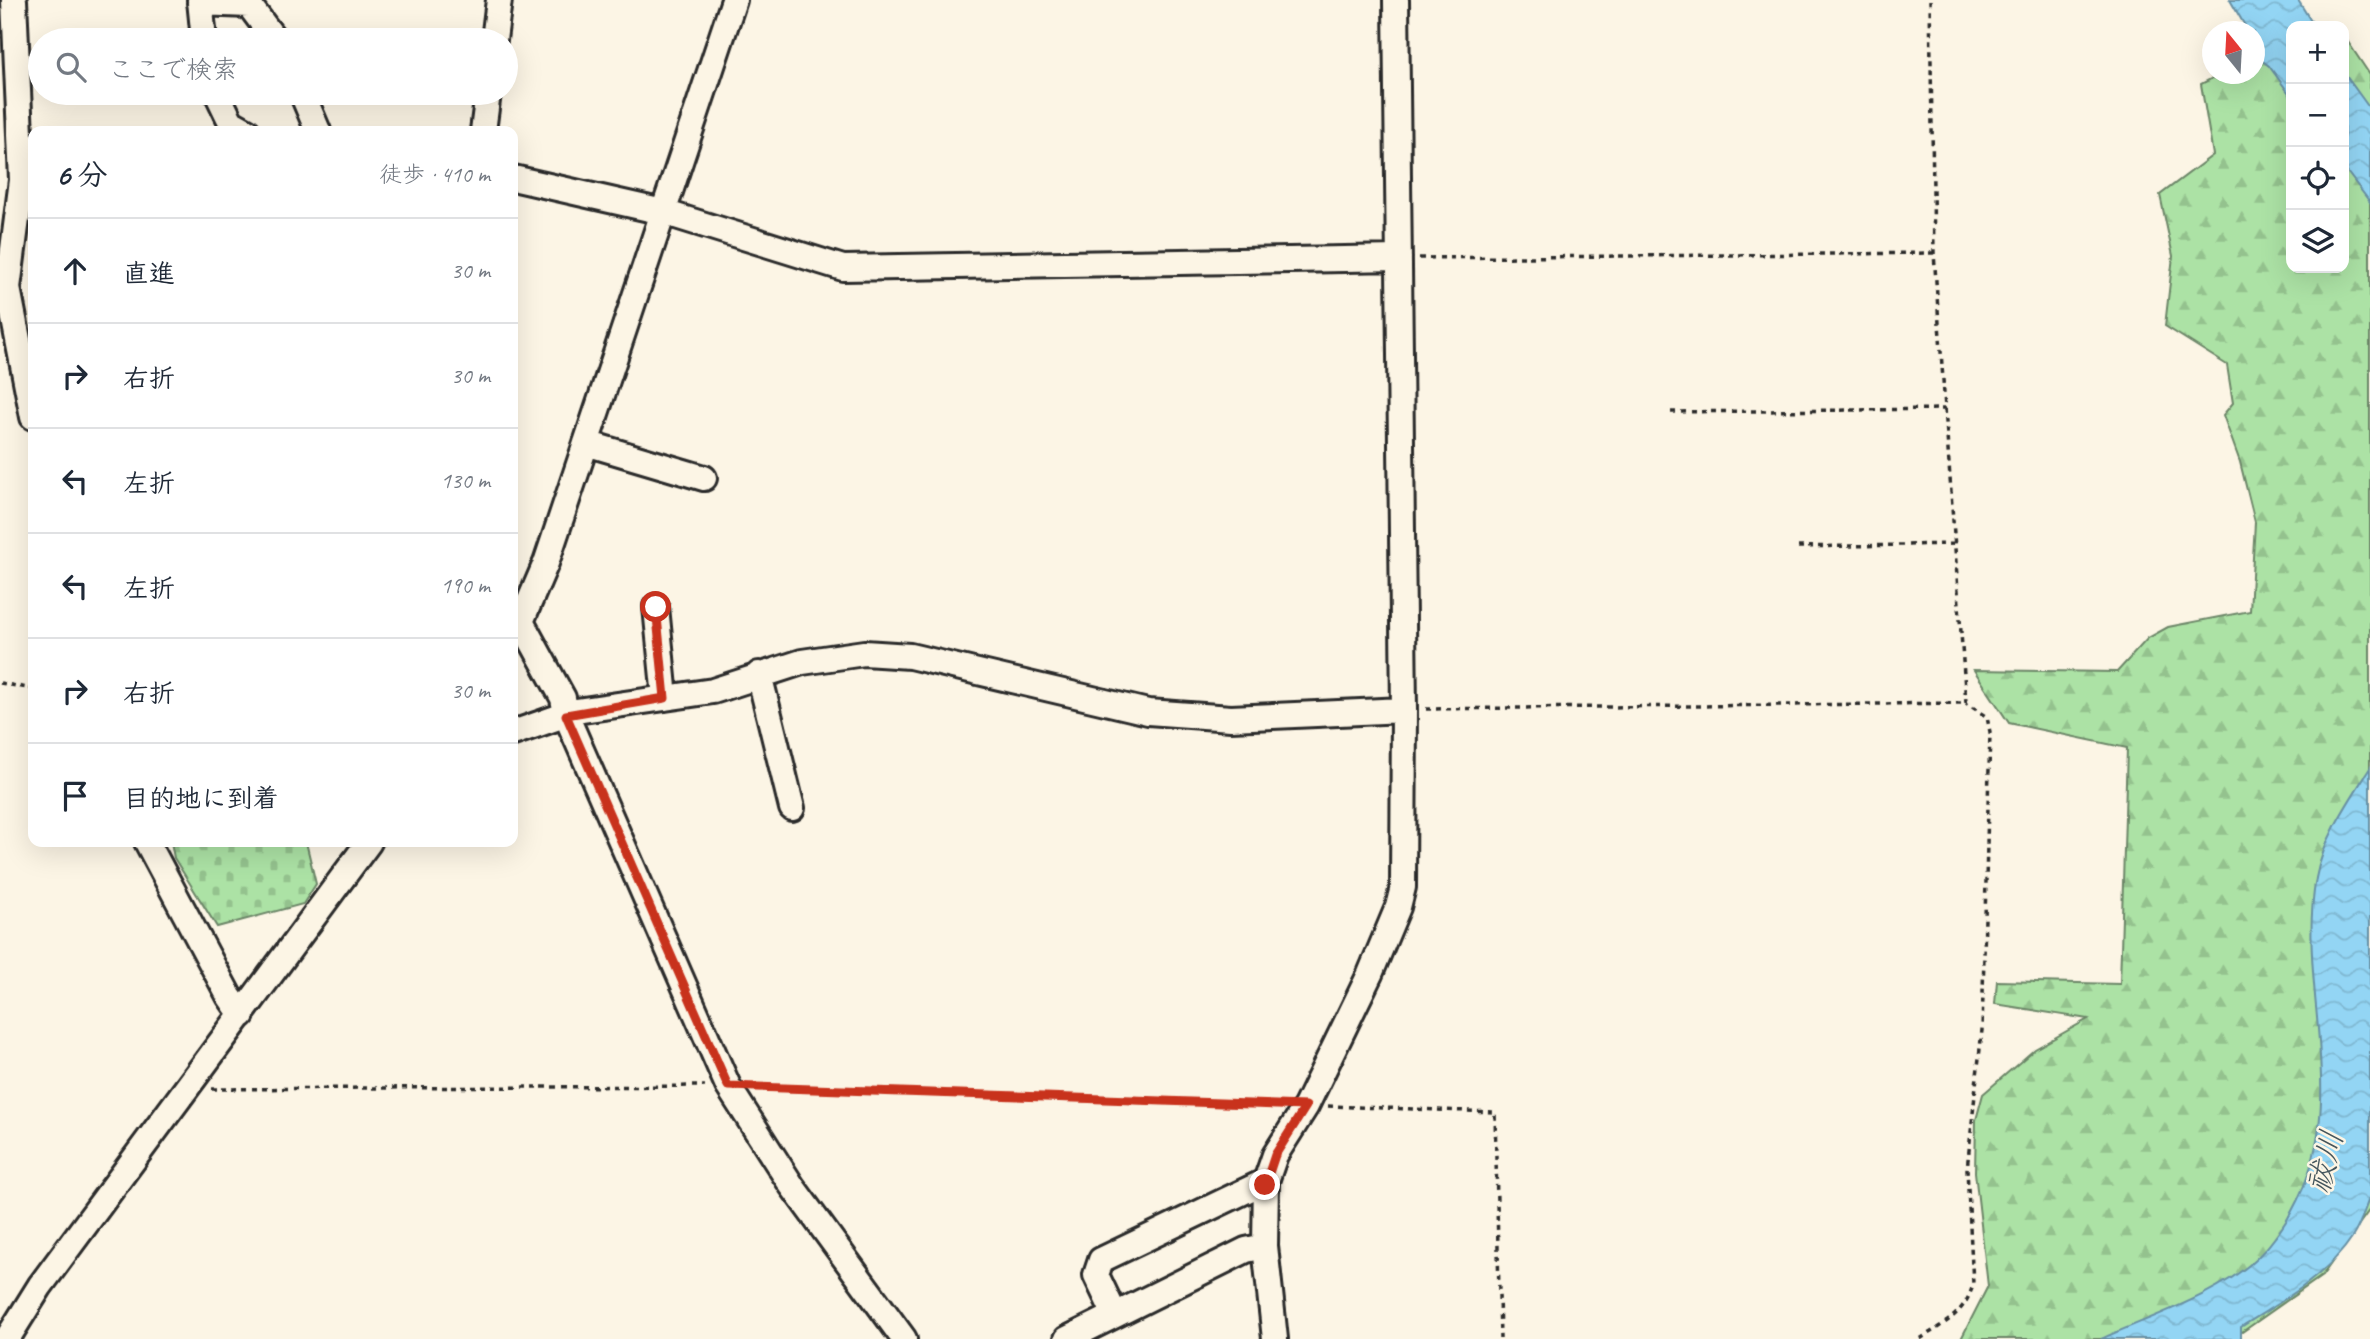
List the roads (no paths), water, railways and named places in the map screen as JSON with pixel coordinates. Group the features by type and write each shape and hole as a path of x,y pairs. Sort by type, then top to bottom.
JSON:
{"street":[{"path":"14,0 22,180 8,288 28,390"},
{"path":"496,28 499,0"},
{"path":"518,615 586,443 734,0"},
{"path":"1275,1339 1265,1246 1266,1181 1275,1155 1306,1106 1370,974 1403,887 1404,710 1396,0"},
{"path":"203,28 200,2 249,5 266,28"},
{"path":"223,105 231,122 238,126"},
{"path":"307,105 316,126"},
{"path":"484,126 486,105"},
{"path":"518,179 663,212 843,268 1399,258"},
{"path":"586,443 704,478"},
{"path":"656,607 665,698"},
{"path":"518,628 563,698 566,715 728,1086 792,1186 904,1339"},
{"path":"518,731 566,715 713,691 819,657 886,653 1148,712 1231,718 1404,710"},
{"path":"760,674 792,807"},
{"path":"150,847 222,984 243,1015"},
{"path":"8,1339 40,1286 365,847"},
{"path":"1115,1315 1096,1275 1101,1260 1266,1181"},
{"path":"1068,1339 1246,1250 1265,1246"}],"water":[{"path":"2230,0 2298,0 2311,21 2286,21 2286,89 2265,63 2265,21 2242,21"},
{"path":"2349,80 2370,109 2370,202 2349,175"},
{"name":"祓川","path":"2370,768 2370,1196 2358,1226 2342,1250 2317,1276 2241,1327 2241,1339 2101,1339 2203,1294 2240,1272 2271,1243 2299,1198 2315,1150 2320,1111 2321,1073 2312,956 2316,878 2324,849"}]}
